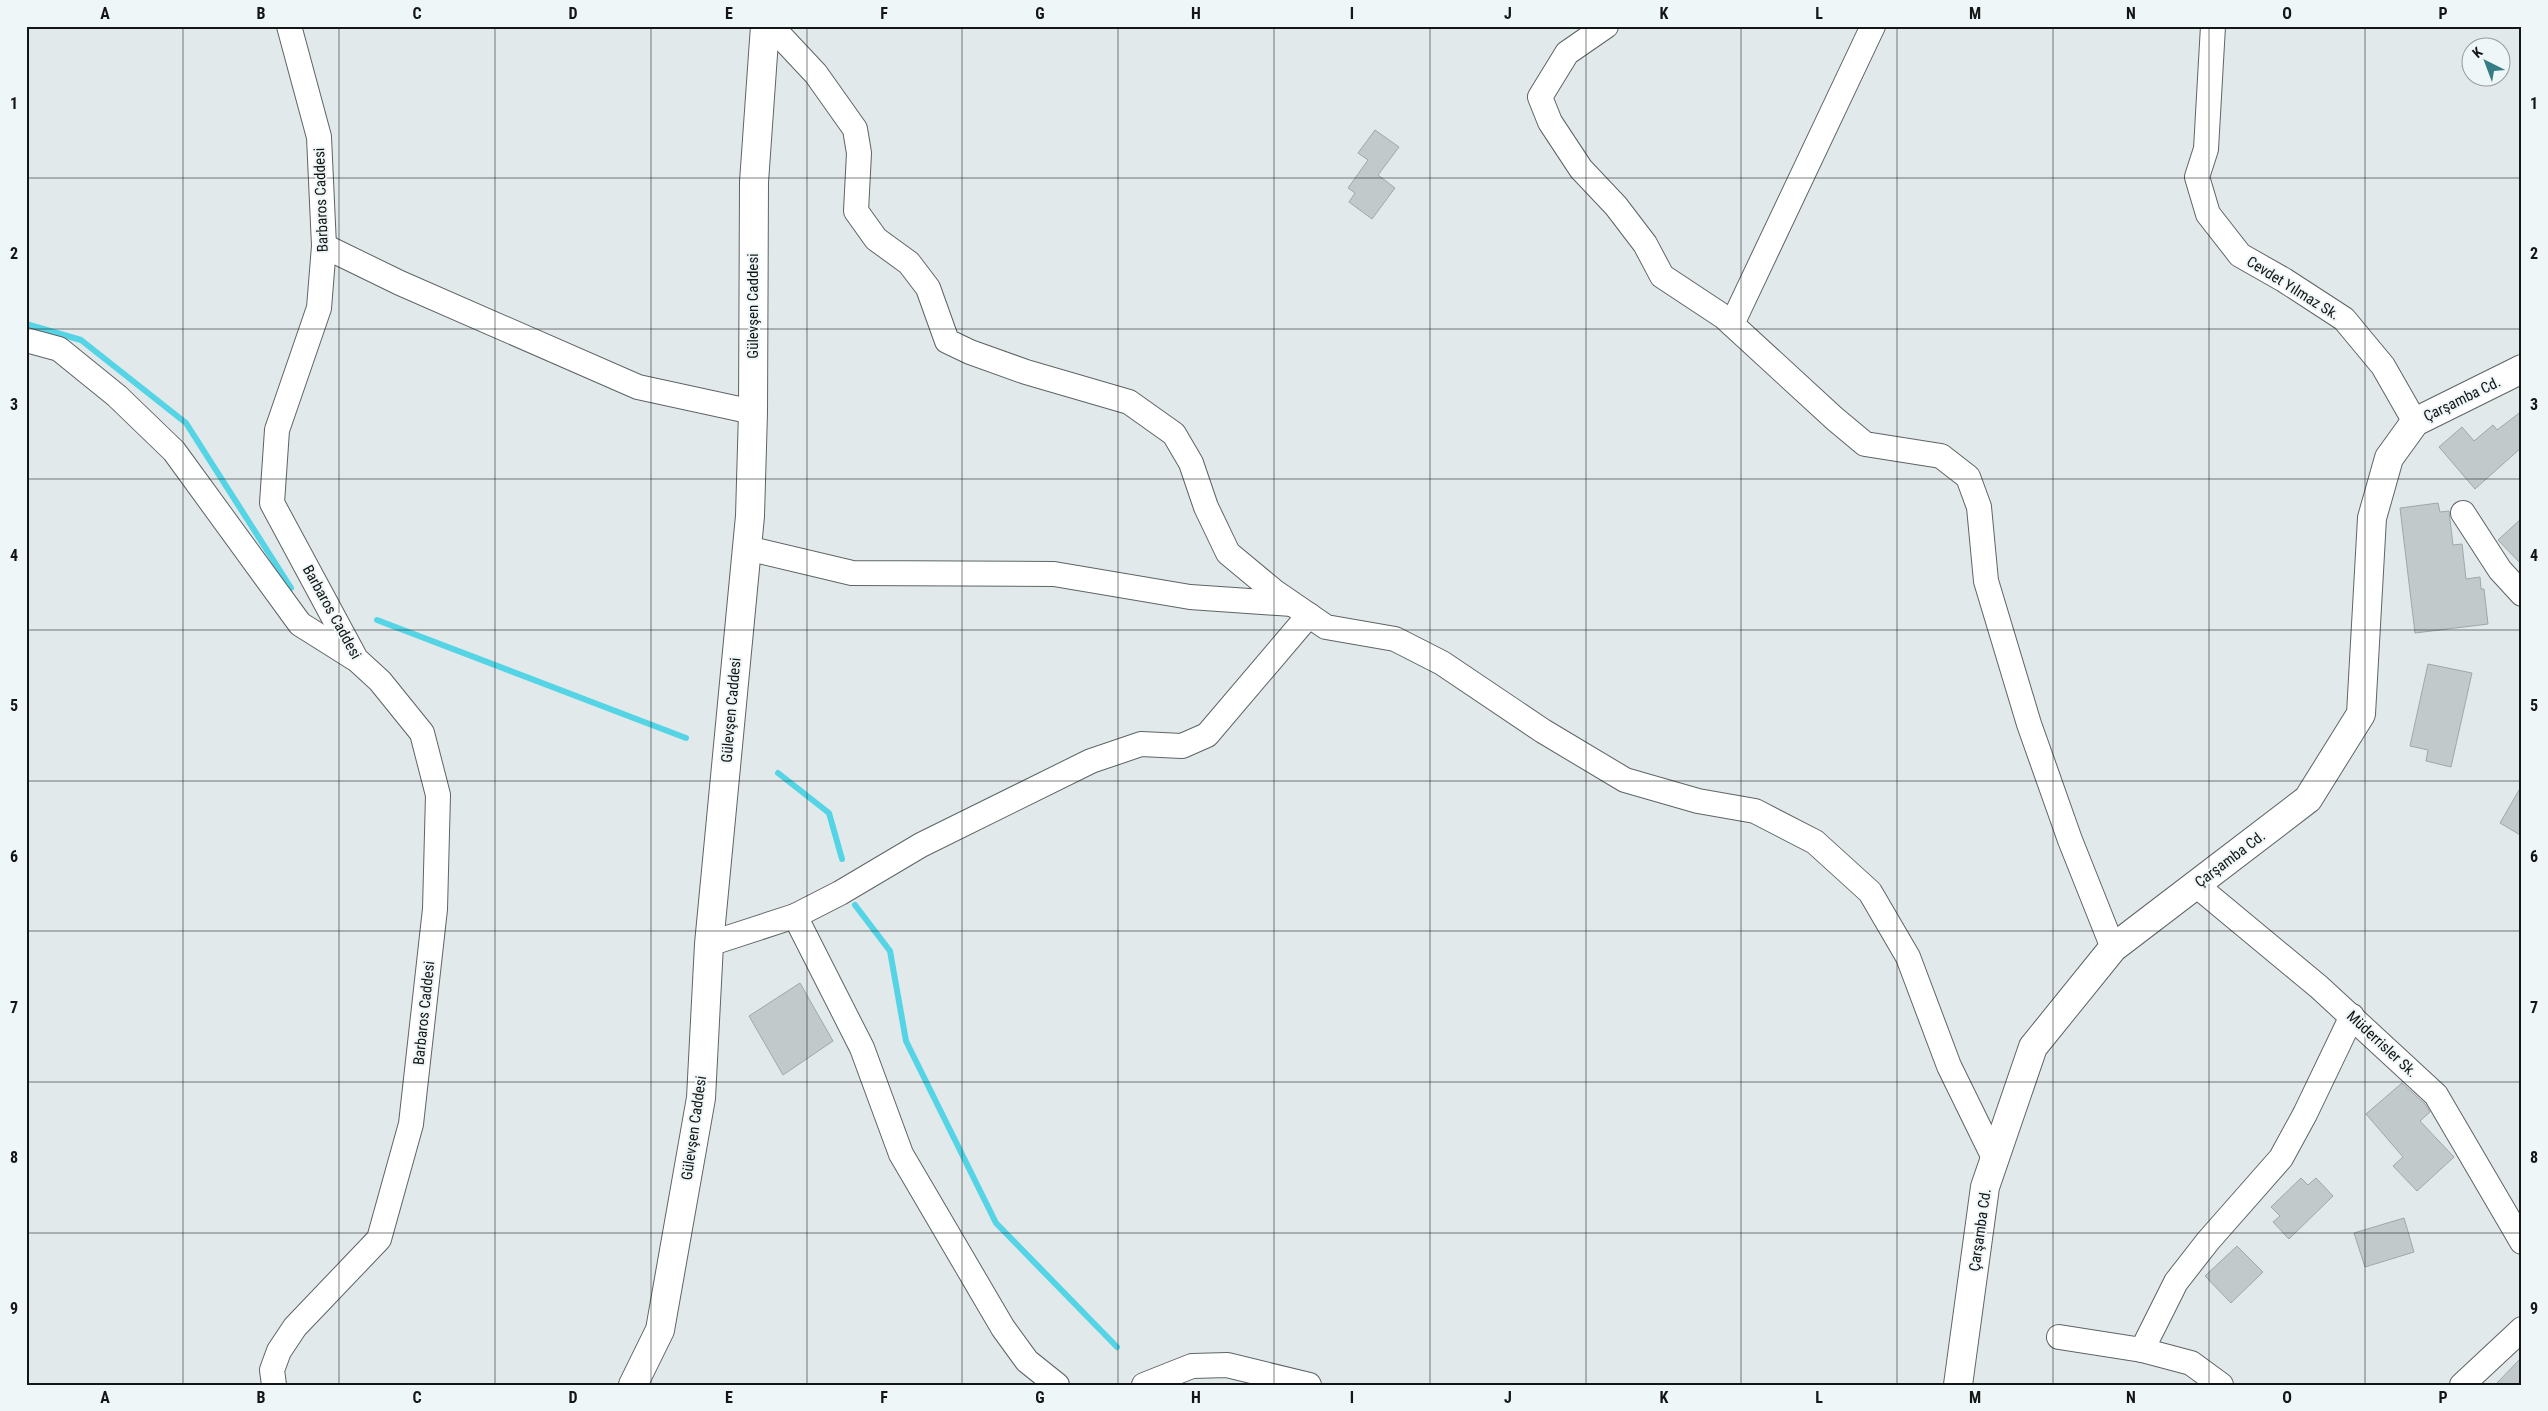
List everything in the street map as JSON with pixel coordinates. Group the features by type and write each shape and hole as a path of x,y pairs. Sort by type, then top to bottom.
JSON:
{"street":[{"name":"Barbaros Caddesi","path":"270,1384 272,1370 279,1351 295,1327 379,1239 412,1124 436,909 438,795 422,733 380,681 356,659 272,503 277,430 319,308 324,246 319,137 289,26"},
{"name":"Gülevşen Caddesi","path":"633,1385 660,1330 701,1098 709,944 750,516 753,412 754,182 765,26"},
{"path":"771,26 816,74 855,129 859,153 856,211 876,239 909,263 928,288 947,341 970,352 1026,372 1129,402 1174,434 1191,463 1206,507 1228,553 1326,627 1394,639 1442,663 1543,731 1625,780 1698,801 1755,811 1815,842 1870,892 1908,957 1949,1066 1994,1160"},
{"path":"1606,26 1567,53 1540,97 1550,122 1581,169 1616,206 1645,244 1662,276 1732,324 1835,419 1865,444 1941,456 1968,477 1980,507 1986,581 2029,724 2070,840 2113,948"},
{"path":"1732,324 1873,26"},
{"name":"Cevdet Yılmaz Sk.","path":"2213,26 2206,149 2197,177 2208,214 2240,255 2284,280 2344,319 2383,366 2415,422"},
{"path":"324,246 400,283 638,387 753,412"},
{"path":"26,340 59,349 117,396 174,451 300,624 356,659"},
{"name":"Çarşamba Cd.","path":"1958,1385 1985,1188 2033,1047 2113,948 2308,800 2361,714 2372,518 2389,458 2415,422 2522,369"},
{"path":"2463,514 2500,570 2522,594"},
{"path":"747,548 852,573 1054,574 1190,597 1301,610"},
{"path":"709,944 795,916 840,893 921,845 1091,761 1141,744 1182,746 1208,735 1301,610"},
{"name":"Müderrisler Sk.","path":"2196,885 2320,986 2436,1095 2522,1242"},
{"path":"795,916 862,1048 901,1154 1003,1328 1027,1361 1057,1385"},
{"path":"2142,1350 2176,1282 2208,1241 2281,1158 2305,1114 2352,1016"},
{"path":"2462,1385 2522,1329"},
{"path":"2059,1337 2142,1350 2190,1363 2221,1385"},
{"path":"1144,1385 1192,1366 1227,1364 1309,1385"}],"building":[{"path":"1375,130 1399,147 1378,175 1395,188 1372,219 1349,202 1355,193 1348,188 1368,160 1358,153"},
{"path":"2522,411 2522,447 2475,489 2439,447 2462,427 2474,441 2493,425 2497,430"},
{"path":"2438,503 2440,512 2449,511 2453,545 2462,544 2466,579 2480,577 2481,589 2484,589 2488,624 2415,633 2400,508"},
{"path":"2522,518 2522,565 2498,540"},
{"path":"2428,664 2472,673 2451,767 2426,761 2428,750 2410,746"},
{"path":"2522,785 2522,836 2500,823"},
{"path":"800,983 833,1041 783,1075 749,1016"},
{"path":"2402,1083 2425,1104 2430,1112 2420,1121 2454,1157 2417,1191 2393,1166 2403,1157 2366,1114"},
{"path":"2301,1178 2308,1185 2316,1178 2333,1196 2289,1239 2273,1222 2280,1216 2271,1207"},
{"path":"2404,1218 2414,1252 2365,1267 2354,1233"},
{"path":"2237,1246 2263,1272 2231,1303 2205,1276"},
{"path":"2522,1357 2522,1385 2495,1385"}],"waterway":[{"path":"26,324 81,340 186,423 291,588"},
{"path":"377,620 686,738"},
{"path":"778,773 829,813 842,859"},
{"path":"855,905 890,951 906,1041 996,1223 1117,1347"}]}
